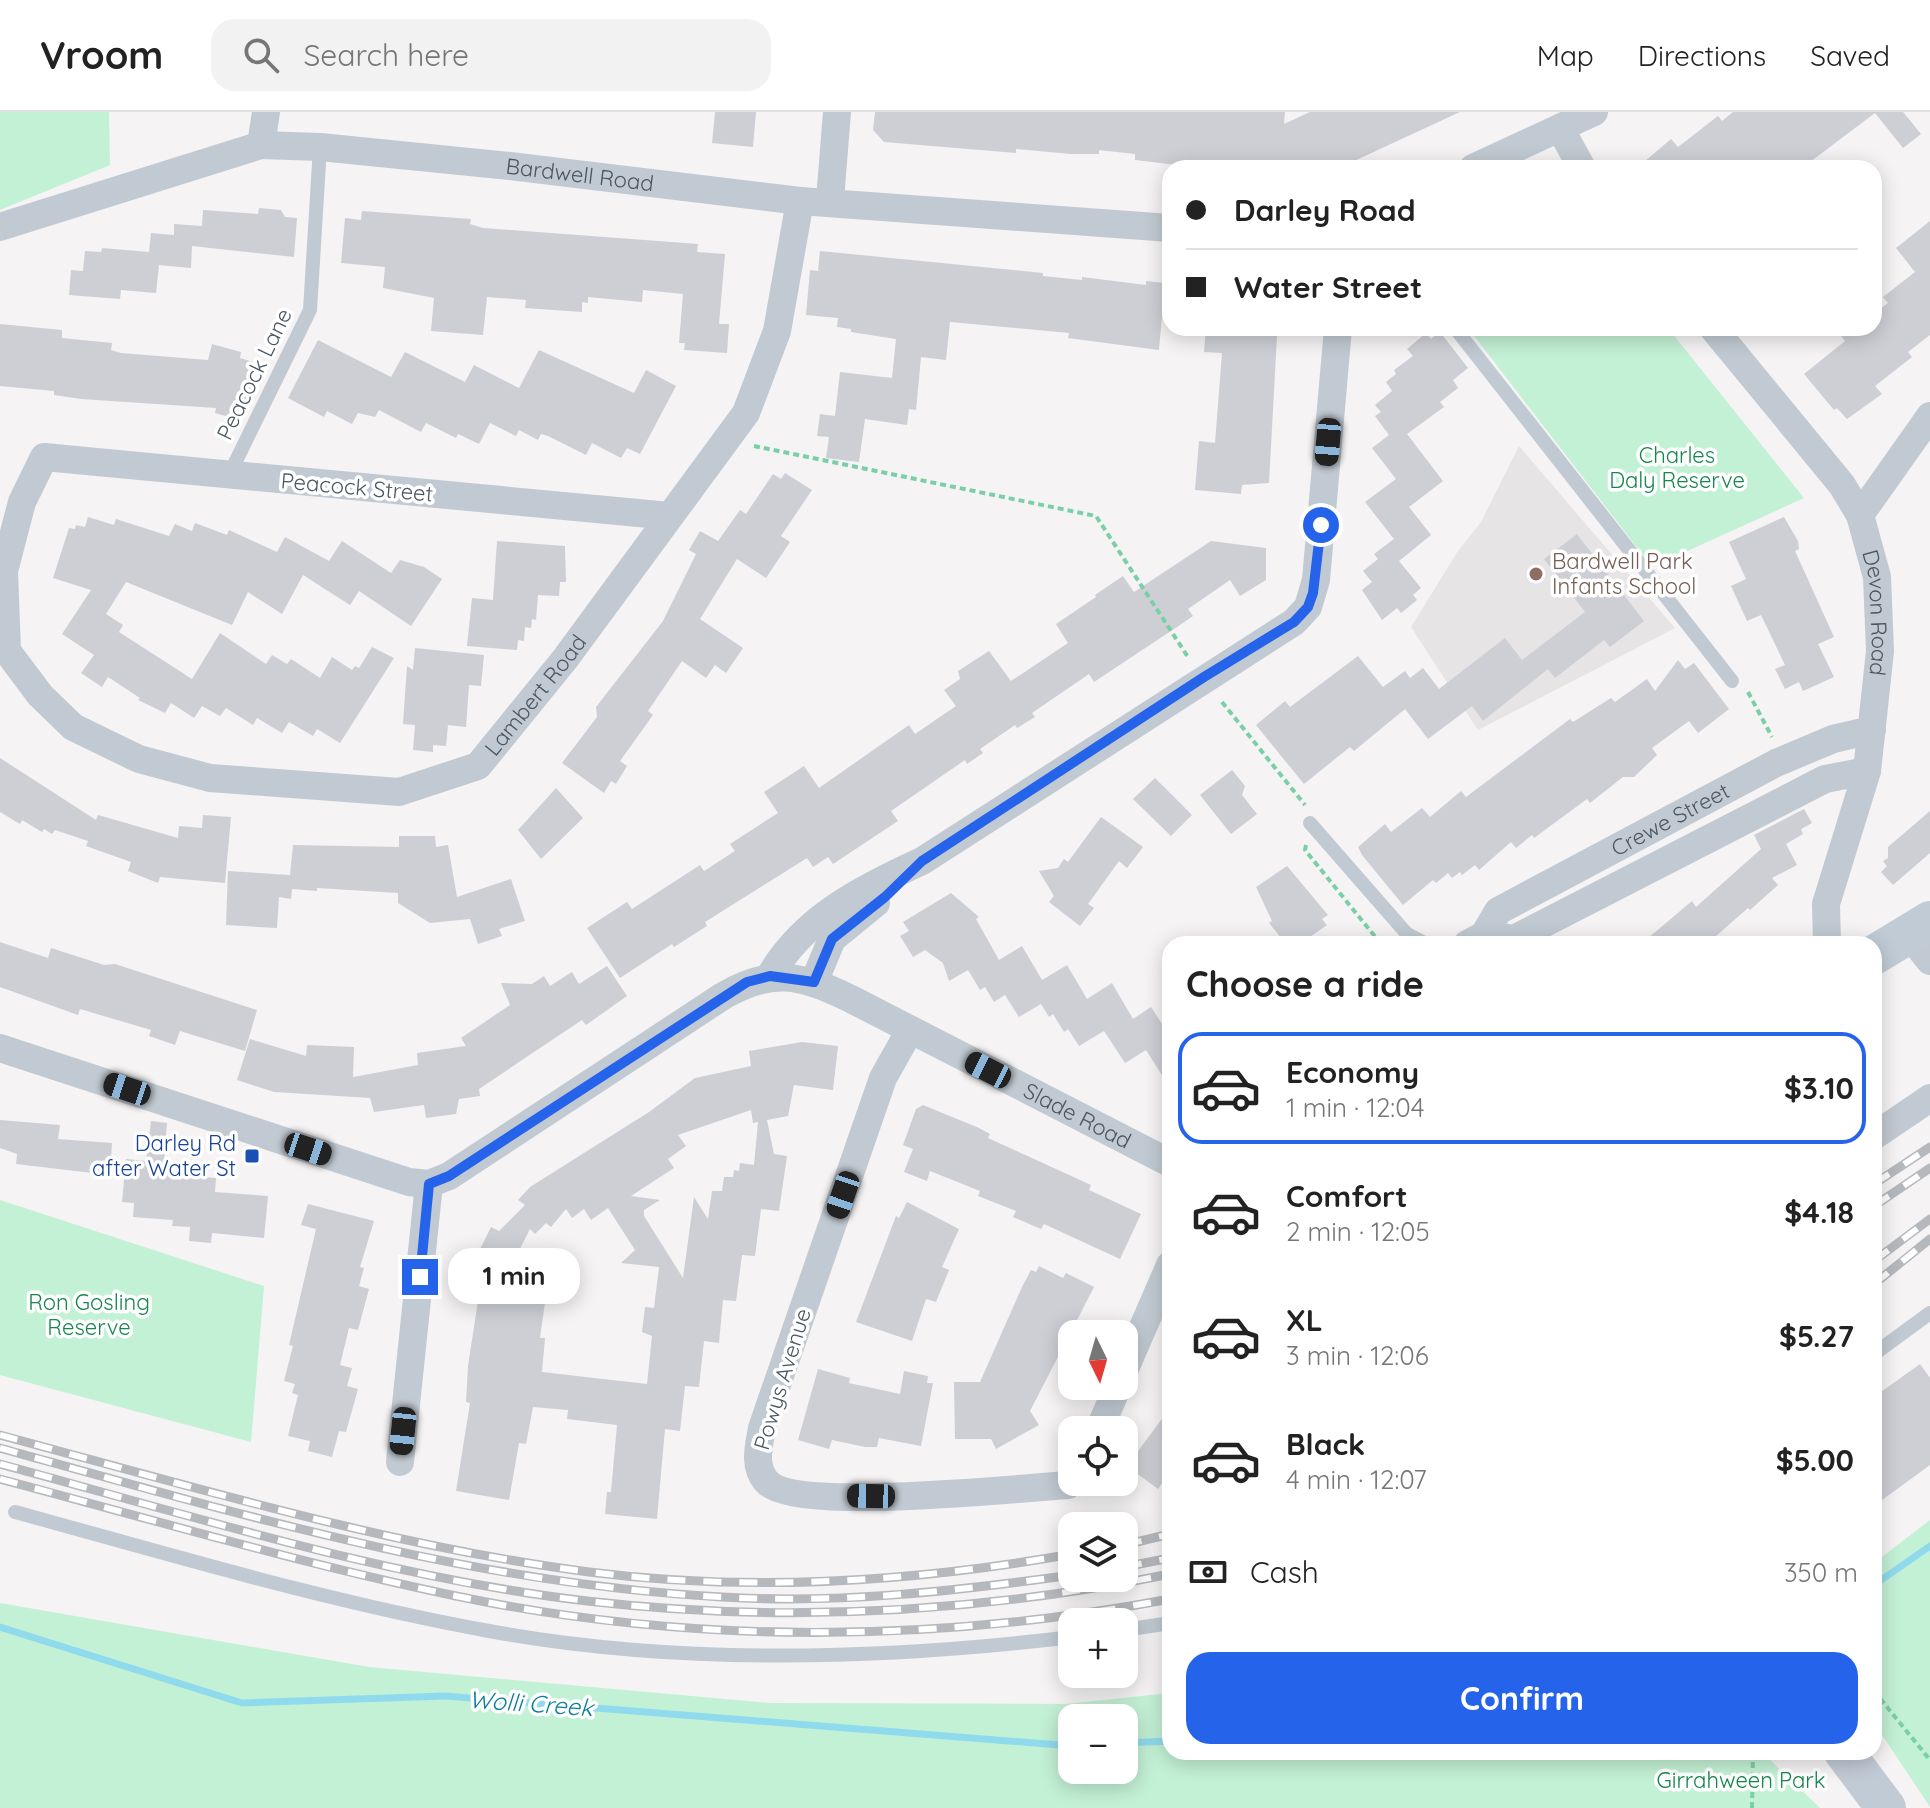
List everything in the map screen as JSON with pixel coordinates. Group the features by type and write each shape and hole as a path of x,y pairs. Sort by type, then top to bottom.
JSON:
{"main road":[{"path":"1882,952 1923,939"},
{"path":"1850,1760 1885,1808"}],"street":[{"path":"261,145 266,112"},
{"path":"830,200 837,112"},
{"path":"1490,160 1594,112"},
{"path":"1560,128 1578,160"},
{"name":"Bardwell Road","path":"0,227 261,145 320,147 800,201 830,200 1162,227"},
{"name":"Lambert Road","path":"44,457 22,502 4,571 7,651 40,695 73,727 139,759 210,778 399,792 478,766 565,659 746,413 777,331 800,201"},
{"path":"0,1048 409,1182 429,1184 449,1176 723,996 747,982 770,976 785,950 815,922 874,884 922,861 1294,622 1308,607 1316,580 1337,336"},
{"name":"Devon Road","path":"1720,336 1842,485 1860,515 1877,577 1881,613 1867,771 1826,904 1827,936"},
{"path":"1860,515 1930,416"},
{"name":"Peacock Street","path":"44,457 670,516"},
{"name":"Crewe Street","path":"1478,936 1498,911 1776,763 1833,739 1872,730"},
{"name":"Crewe Street","path":"1520,936 1825,779 1867,771"},
{"path":"814,982 832,939 885,897 922,861"},
{"name":"Slade Road","path":"770,976 814,982 1162,1159"},
{"name":"Powys Avenue","path":"910,1030 883,1078 762,1428 756,1462 766,1482 788,1494 898,1497 1058,1486"},
{"path":"1882,1131 1930,1098"},
{"path":"400,1462 429,1184"},
{"path":"1138,1339 1162,1283"}],"lane":[{"name":"Peacock Lane","path":"229,475 310,310 320,147"},
{"path":"1461,336 1732,681"},
{"path":"1310,823 1411,936"},
{"path":"1882,1348 1930,1313"},
{"path":"15,1512 353,1603 491,1631 609,1646 837,1658 971,1649 1058,1639"},
{"path":"1138,1628 1162,1624"}],"path":[{"path":"726,440 1096,516 1188,657"},
{"path":"1732,681 1749,692 1775,741"},
{"path":"1882,1701 1930,1760"},
{"path":"1752,1808 1753,1760"}],"shaded area":[{"name":"Bardwell Park Infants School","path":"1519,446 1675,628 1478,730 1411,627 1458,551 1481,522"}],"green space":[{"path":"0,112 109,112 110,165 0,210"},
{"name":"Charles Daly Reserve","path":"1474,336 1674,336 1804,498 1652,567"},
{"name":"Ron Gosling Reserve","path":"0,1200 264,1286 251,1442 0,1375"},
{"path":"1930,1520 1930,1807 1882,1735 1882,1557"},
{"name":"Girrahween Park","path":"0,1603 369,1667 770,1703 1066,1704 1162,1694 1162,1760 1770,1760 1820,1808 0,1808"}],"building":[{"path":"715,112 756,112 753,147 712,143"},
{"path":"875,112 1285,112 1284,124 1310,112 1460,112 1356,160 1162,160 1162,163 1135,160 1135,154 1099,150 1099,154 1071,154 1016,149 1016,153 884,142 873,130"},
{"path":"1733,112 1903,112 1921,134 1903,148 1875,113 1813,160 1646,160 1671,139 1678,147 1718,116 1722,121"},
{"path":"259,208 281,210 285,217 297,218 294,257 192,246 191,268 159,265 156,293 121,290 120,299 69,295 71,270 83,271 85,251 101,252 102,248 149,252 151,233 174,235 174,224 202,226 203,210 258,214"},
{"path":"362,211 471,219 470,224 483,228 698,244 697,252 725,254 719,324 729,324 727,353 684,350 685,343 679,343 683,294 643,290 642,302 588,297 588,303 582,302 582,312 525,308 526,300 487,297 483,335 431,331 434,298 383,288 385,267 341,263 345,218 361,220"},
{"path":"1930,221 1930,335 1908,352 1912,357 1875,386 1882,394 1847,419 1837,408 1834,410 1804,374 1845,341 1841,336 1882,336 1882,308 1888,303 1883,297 1915,272 1896,248"},
{"path":"820,251 1043,273 1043,276 1082,280 1082,277 1146,285 1146,281 1162,283 1159,350 1068,338 1069,333 950,322 946,360 921,357 916,410 909,409 907,425 865,419 859,462 826,458 829,437 817,436 820,414 835,416 840,372 892,378 896,339 837,327 838,318 806,315 810,270 818,271"},
{"path":"0,324 62,330 62,338 112,343 111,350 121,353 208,360 212,344 241,352 240,358 257,363 246,412 235,409 232,418 215,413 216,408 81,399 54,395 54,391 0,386"},
{"path":"1205,336 1277,336 1269,483 1242,485 1241,494 1195,490 1199,441 1215,443 1222,353 1204,352"},
{"path":"1422,336 1431,339 1443,336 1468,368 1453,380 1458,388 1440,402 1444,407 1407,434 1443,481 1409,507 1431,535 1399,561 1421,588 1413,595 1417,600 1401,613 1397,608 1382,620 1362,590 1372,582 1363,571 1378,559 1374,554 1394,539 1365,502 1396,479 1372,448 1389,435 1375,416 1381,412 1375,405 1392,391 1386,382 1396,374 1394,370 1413,356 1407,349"},
{"path":"318,340 391,377 405,352 465,382 474,365 519,388 539,350 634,393 646,370 676,386 640,454 627,448 621,458 592,443 586,455 548,436 541,434 538,440 519,430 516,436 490,423 479,444 458,434 456,438 426,423 421,432 379,410 375,417 358,413 352,424 327,411 324,417 288,398"},
{"path":"785,473 812,490 781,536 790,542 766,578 737,559 700,619 743,648 726,673 715,665 706,678 682,661 648,711 653,715 620,761 627,766 616,784 611,781 604,793 562,763 597,717 596,707 663,621 696,554 689,550 700,531 718,541 740,510 746,514 773,474 781,479"},
{"path":"88,517 114,525 116,519 169,536 175,524 192,531 195,523 227,535 229,530 277,552 285,537 329,561 342,541 391,573 400,560 424,567 442,579 411,626 359,591 350,605 303,575 282,614 248,592 232,625 126,582 106,614 123,625 119,632 192,679 220,633 266,664 272,655 287,664 291,659 320,678 332,657 352,670 355,666 359,668 372,647 394,658 340,743 317,729 313,736 289,722 282,733 257,718 253,725 226,708 220,716 202,706 194,718 171,703 165,713 138,700 140,698 108,677 102,687 81,673 94,655 62,634 91,590 53,578 69,528 75,529 76,525 85,527"},
{"path":"1784,517 1798,541 1799,549 1795,551 1834,637 1818,644 1834,677 1803,691 1799,682 1785,689 1775,669 1785,665 1761,615 1747,621 1731,586 1746,579 1729,542"},
{"path":"1577,534 1644,621 1610,647 1604,640 1555,678 1548,669 1483,721 1472,706 1428,739 1405,709 1354,751 1350,747 1304,784 1256,725 1285,701 1290,707 1358,656 1383,687 1405,671 1410,678 1423,668 1439,689 1505,638 1522,660 1585,612 1544,559"},
{"path":"497,541 565,546 566,582 560,582 559,596 538,595 536,620 532,619 531,628 525,627 524,641 518,640 517,650 467,646 472,598 493,600"},
{"path":"1211,541 1266,548 1266,580 1240,596 1230,580 1188,609 1193,616 1177,627 1094,682 1089,674 1032,713 1035,717 1017,728 1015,725 980,749 983,753 967,764 965,760 891,811 898,821 833,864 828,857 813,867 807,858 705,922 707,926 674,947 672,944 620,978 587,928 627,902 632,909 700,865 704,871 735,851 730,844 778,813 764,792 804,766 819,788 909,725 915,734 956,706 944,690 960,679 958,671 989,651 1011,681 1068,643 1056,624 1095,595 1123,576 1134,592"},
{"path":"415,648 484,655 481,686 469,685 466,727 448,725 446,746 433,745 433,752 413,750 415,725 403,724 407,666 413,670"},
{"path":"1678,660 1685,669 1694,663 1729,709 1698,733 1689,721 1652,748 1657,755 1634,777 1623,777 1590,803 1587,799 1516,848 1511,842 1479,870 1475,865 1462,875 1460,872 1452,878 1448,873 1436,883 1433,880 1403,905 1362,855 1358,847 1385,824 1391,832 1422,808 1430,817 1461,791 1466,797 1570,719 1573,722 1611,698 1615,702 1647,679 1655,691"},
{"path":"0,758 96,820 98,815 178,838 179,826 202,828 203,815 231,817 225,883 160,877 158,883 128,871 131,862 86,846 88,841 55,830 52,834 44,829 42,832 22,820 20,824 0,812"},
{"path":"1232,770 1245,786 1242,795 1257,814 1231,834 1200,795"},
{"path":"1155,778 1192,815 1171,836 1133,799"},
{"path":"556,788 583,818 541,859 518,830"},
{"path":"1804,809 1812,823 1801,829 1803,834 1786,844 1797,865 1772,878 1778,885 1716,936 1650,936 1692,901 1696,907 1761,849 1754,835"},
{"path":"1930,811 1930,853 1893,885 1881,872 1887,866 1883,861 1888,858 1888,847"},
{"path":"1101,817 1143,847 1127,868 1119,861 1088,904 1094,908 1080,926 1049,902 1054,896 1039,871 1058,868 1064,859 1068,862"},
{"path":"399,836 435,836 436,847 448,845 457,897 511,879 525,921 499,929 502,936 478,944 470,919 430,923 398,903 398,893 317,888 317,891 292,889 291,899 279,897 277,928 226,925 228,871 290,875 293,845 399,847"},
{"path":"1287,866 1328,915 1322,919 1327,925 1311,936 1280,936 1269,923 1272,921 1256,887"},
{"path":"951,893 979,917 976,919 999,960 1022,946 1042,980 1067,965 1087,999 1112,983 1133,1019 1151,1007 1162,1024 1162,1075 1146,1050 1125,1063 1104,1031 1079,1046 1068,1029 1064,1032 1053,1014 1049,1017 1041,1004 1019,1017 1005,995 994,1002 985,987 980,990 968,970 949,981 943,963 925,950 913,957 900,936 909,931 903,922"},
{"path":"0,942 48,958 51,948 104,965 115,964 257,1010 245,1051 180,1031 175,1045 149,1036 151,1030 80,1009 78,1015 0,987"},
{"path":"607,966 627,996 586,1025 582,1020 479,1089 480,1096 459,1099 456,1114 426,1118 424,1105 374,1112 370,1098 274,1092 237,1080 250,1039 306,1056 307,1045 354,1047 353,1077 418,1065 417,1053 466,1046 461,1038 510,1005 501,983 532,984 544,976 550,986 572,972 579,984"},
{"path":"802,1042 838,1046 833,1090 794,1085 788,1116 767,1120 774,1154 787,1156 779,1211 761,1209 755,1256 742,1255 736,1301 723,1300 719,1343 704,1341 699,1387 685,1386 680,1431 665,1429 657,1519 605,1514 607,1492 611,1492 617,1425 567,1419 568,1410 533,1407 526,1444 519,1443 509,1500 456,1491 470,1403 466,1402 468,1366 481,1281 474,1281 476,1257 491,1227 499,1231 525,1205 518,1200 530,1187 649,1112 695,1078 751,1066 749,1051","holes":["751,1110 753,1123 758,1122 754,1165 740,1163 739,1171 734,1170 733,1177 724,1177 722,1191 712,1191 708,1219 694,1197 683,1278 644,1216 644,1210 660,1200 631,1196 674,1168 668,1159 686,1146 678,1135","608,1208 635,1250 621,1263 659,1267 654,1308 645,1307 642,1332 652,1336 647,1384 542,1372 545,1338 540,1338 546,1295 500,1288 530,1229 535,1234 546,1223 551,1227 566,1209 572,1218 584,1209 591,1220"]},
{"path":"923,1105 979,1128 990,1134 988,1138 1091,1185 1089,1190 1141,1214 1120,1259 1044,1224 1041,1229 1013,1217 1016,1211 978,1196 980,1191 930,1171 927,1181 904,1172 913,1149 903,1145 916,1109"},
{"path":"0,1120 60,1125 58,1139 112,1143 110,1175 16,1164 17,1154 0,1148"},
{"path":"151,1121 167,1123 163,1174 216,1178 215,1192 268,1196 264,1238 212,1233 211,1243 189,1241 190,1227 172,1226 173,1220 133,1217 134,1203 122,1202 126,1159 146,1161"},
{"path":"907,1202 959,1229 942,1267 949,1270 936,1302 926,1299 912,1341 856,1322 896,1216 899,1218"},
{"path":"308,1204 374,1221 360,1267 364,1268 359,1286 369,1289 358,1330 349,1328 340,1365 352,1368 347,1386 358,1389 346,1432 339,1431 332,1457 308,1451 310,1441 288,1436 298,1395 292,1393 295,1384 284,1381 293,1346 289,1345 316,1229 301,1225"},
{"path":"1039,1266 1063,1278 1066,1273 1094,1287 1077,1320 1058,1320 1058,1357 1030,1411 1039,1425 996,1449 991,1439 955,1439 954,1382 980,1382 1022,1287 1031,1270 1036,1272"},
{"path":"1920,1364 1930,1378 1930,1465 1882,1500 1882,1391"},
{"path":"818,1369 850,1378 849,1383 900,1394 904,1371 928,1376 927,1383 933,1383 921,1446 879,1438 877,1447 832,1440 829,1449 798,1440"},
{"path":"1162,1419 1162,1483 1158,1489 1138,1474 1138,1451"}],"waterway":[{"name":"Wolli Creek","path":"1882,1579 1930,1546"},
{"name":"Wolli Creek","path":"0,1627 242,1703 445,1696 1058,1745"},
{"name":"Wolli Creek","path":"1138,1742 1162,1741"}],"railway":[{"path":"1882,1179 1930,1147"},
{"path":"1882,1201 1930,1168"},
{"path":"1882,1255 1930,1219"},
{"path":"1882,1278 1930,1239"},
{"path":"0,1435 366,1531 514,1561 589,1572 710,1582 831,1581 952,1571 1058,1556"},
{"path":"0,1448 357,1542 447,1562 630,1590 810,1599 941,1591 1058,1577"},
{"path":"0,1464 365,1561 513,1591 587,1601 733,1612 880,1610 1026,1598 1162,1575"},
{"path":"0,1479 398,1583 544,1612 633,1623 723,1630 903,1630 1082,1614 1162,1600"},
{"path":"1138,1542 1162,1536"},
{"path":"1138,1564 1162,1560"}],"place":[{"name":"Bardwell Park Infants School","path":"1536,574"},
{"name":"Darley Rd after Water St","path":"252,1156"}],"route":[{"path":"420,1277 429,1184 449,1176 747,982 770,976 814,982 832,939 847,924 885,897 922,861 1294,622 1308,607 1313,593 1321,525"}]}
